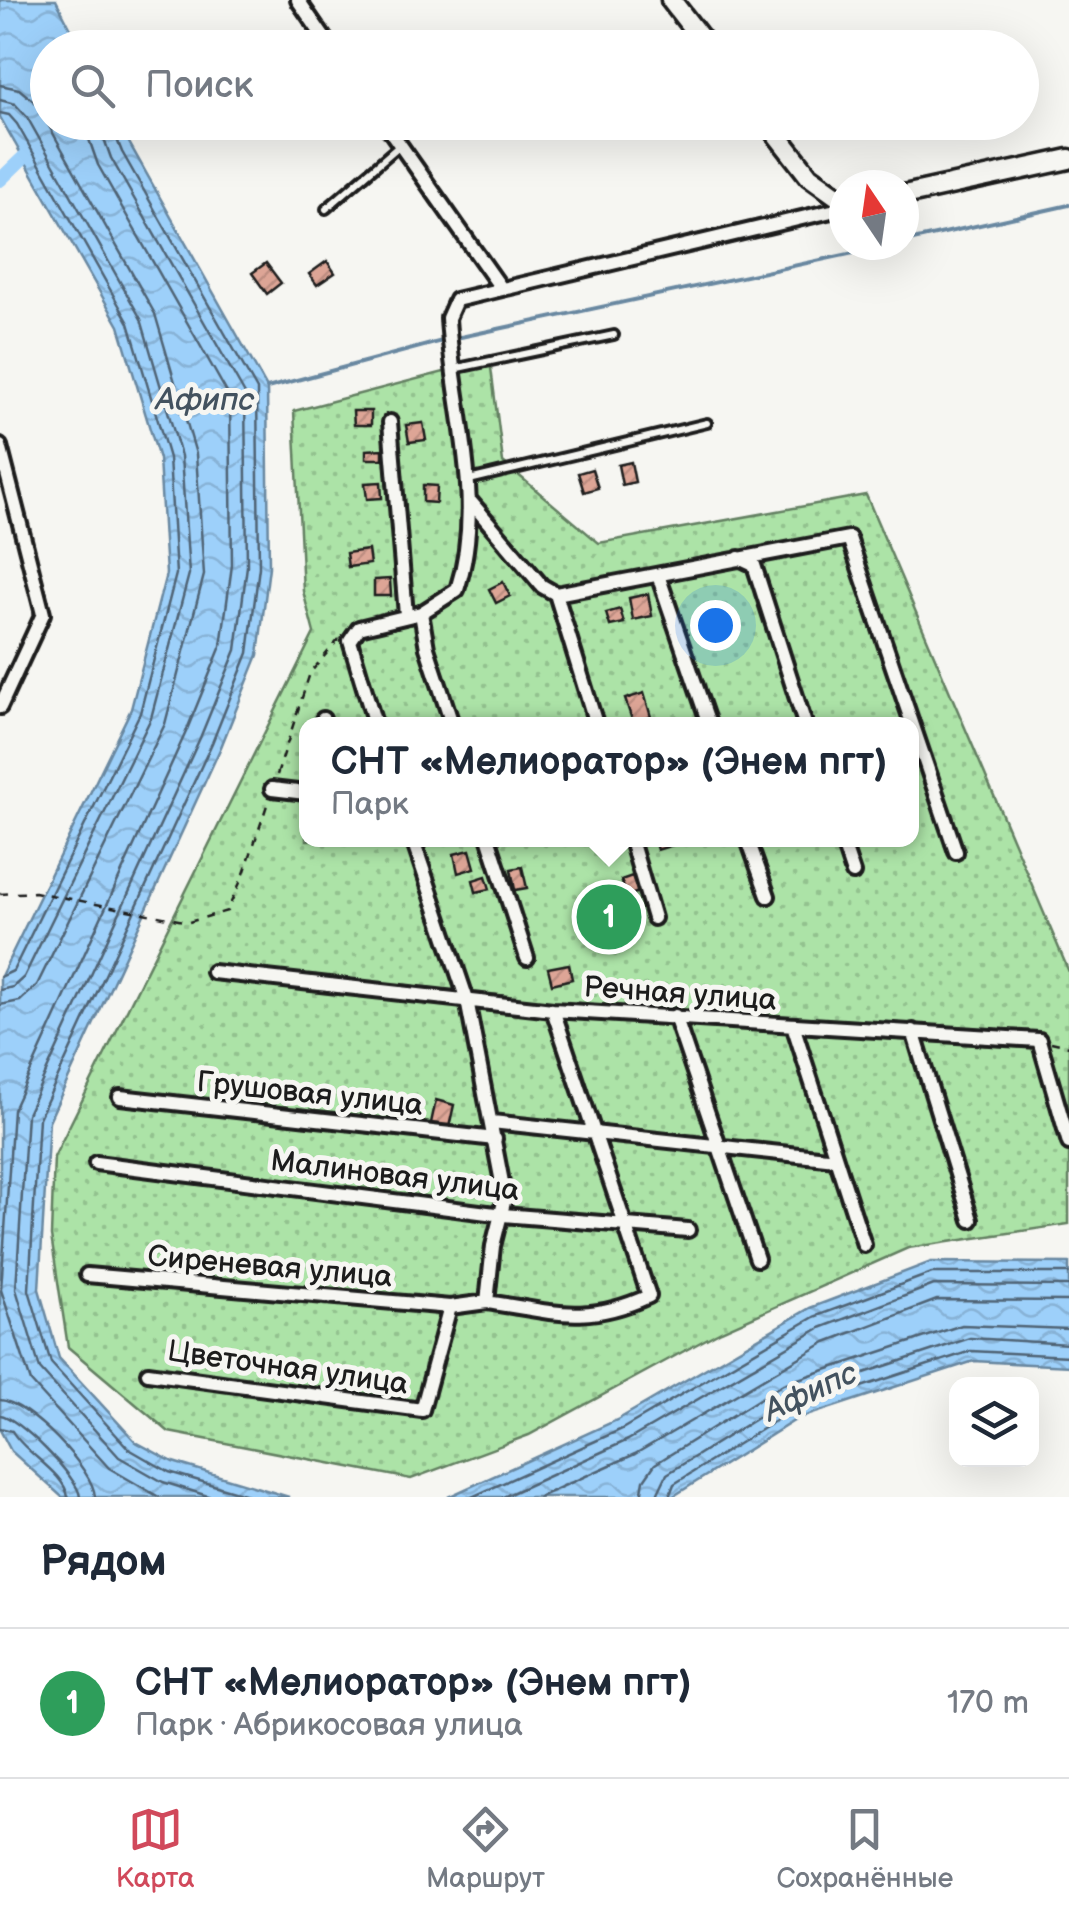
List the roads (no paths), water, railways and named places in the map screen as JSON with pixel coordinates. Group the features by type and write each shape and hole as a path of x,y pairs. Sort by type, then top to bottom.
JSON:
{"street":[{"path":"298,0 319,30"},
{"path":"671,0 694,30"},
{"path":"397,140 501,288"},
{"path":"781,140 808,176 829,193"},
{"path":"919,192 1069,160"},
{"path":"373,717 350,641 359,628 422,613 458,590 468,557 471,502 448,318 456,300 829,209"},
{"path":"390,422 406,615"},
{"path":"0,446 6,499 43,614 0,708"},
{"path":"471,502 542,586 556,594 736,556 850,538 910,717"},
{"path":"736,556 754,565 803,717"},
{"path":"658,575 707,717"},
{"path":"556,594 594,717"},
{"path":"422,613 427,648 450,717"},
{"path":"919,742 956,852"},
{"path":"272,789 299,792"},
{"path":"416,847 467,1000 506,1198 493,1246 487,1302"},
{"path":"491,847 528,958"},
{"path":"632,847 654,918"},
{"path":"750,847 768,896"},
{"path":"844,847 853,873"},
{"name":"Речная улица","path":"212,972 554,1010 1039,1040 1063,1103 1069,1142"},
{"path":"554,1010 624,1224"},
{"path":"675,1016 757,1259"},
{"path":"793,1025 864,1246"},
{"path":"912,1031 971,1220"},
{"name":"Грушовая улица","path":"120,1097 495,1138"},
{"path":"492,1122 836,1159"},
{"name":"Малиновая улица","path":"96,1163 503,1214 688,1230"},
{"name":"Сиреневая улица","path":"87,1275 450,1306 487,1302 587,1317 649,1296 624,1224"},
{"name":"Цветочная улица","path":"148,1373 422,1410 450,1306"}],"lane":[{"path":"326,209 400,145"},
{"path":"452,370 614,335"},
{"path":"468,480 706,423"}],"water":[{"name":"Афипс","path":"0,0 56,0 71,30 30,30 30,140 128,140 267,388 269,567 258,655 221,747 49,1121 39,1289 59,1358 136,1442 173,1462 289,1497 62,1497 11,1451 0,1430 0,978 131,709 166,574 159,459 119,326 0,117"},
{"name":"Афипс","path":"931,1262 1069,1263 1069,1366 974,1361 797,1419 672,1497 448,1497 617,1420 810,1308"}],"waterway":[{"path":"0,180 24,157"},
{"path":"919,239 1069,205"},
{"path":"456,338 829,258"},
{"path":"267,388 446,340"}],"place":[{"name":"СНТ «Мелиоратор» (Энем пгт)","path":"609,917"}]}
